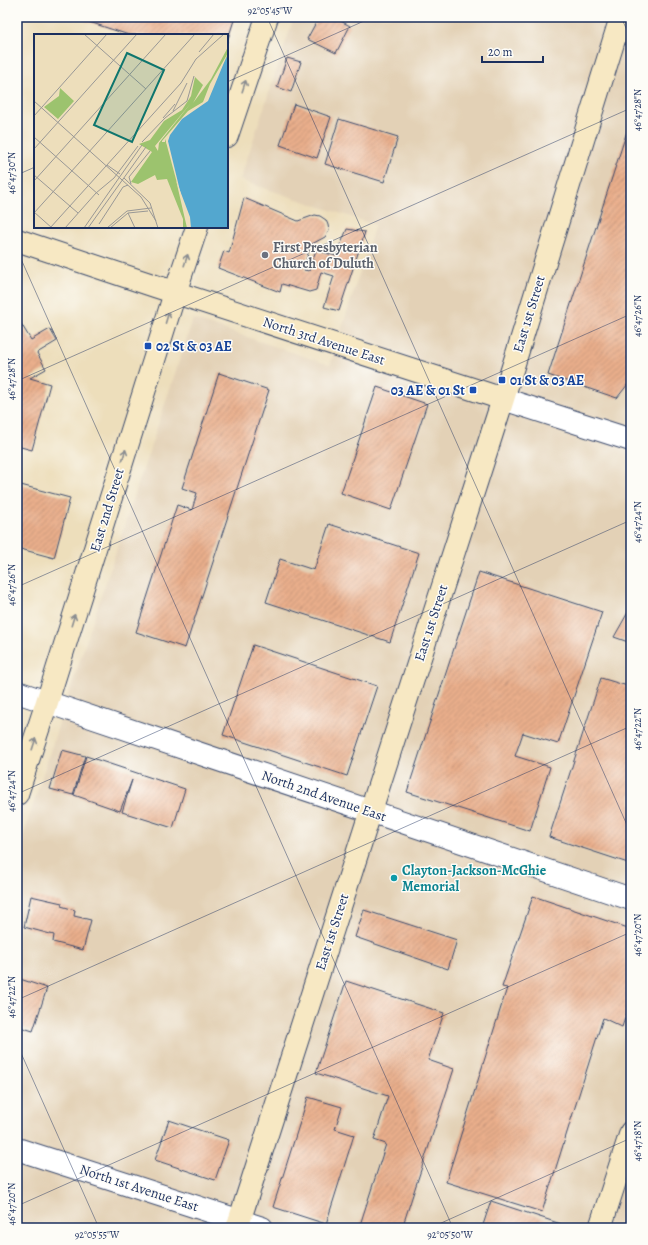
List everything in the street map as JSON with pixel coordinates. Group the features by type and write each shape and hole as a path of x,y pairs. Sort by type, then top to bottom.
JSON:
{"street":[{"path":"228,133 267,17"},
{"name":"East 1st Street","path":"238,1224 503,398 621,17"},
{"name":"East 2nd Street","path":"17,794 197,228"},
{"name":"North 3rd Avenue East","path":"17,240 175,293 631,440"},
{"name":"North 2nd Avenue East","path":"17,692 631,899"},
{"path":"600,1228 631,1132"},
{"name":"North 1st Avenue East","path":"17,1149 238,1224 262,1228"}],"shaded area":[{"path":"294,17 631,17 631,1228 17,1228 17,855 64,708 193,319 330,365 375,225 240,180"}],"building":[{"path":"74,17 235,17 228,39 228,34 126,34"},
{"path":"319,17 333,17 350,26 336,53 307,39"},
{"path":"287,58 301,62 291,92 277,87"},
{"path":"294,104 331,117 317,158 280,145"},
{"path":"339,119 398,137 384,182 325,164"},
{"path":"631,119 631,385 628,384 617,398 548,375"},
{"name":"First Presbyterian Church of Duluth","path":"244,198 298,221 315,215 326,220 329,231 325,237 310,245 304,270 309,271 316,250 336,256 347,229 365,232 339,311 324,307 334,276 321,272 316,290 309,292 282,284 280,292 218,268 224,251 229,253"},
{"path":"20,322 31,340 50,329 57,341 37,353 46,369 30,378 50,384 32,450 17,446 17,324"},
{"path":"219,373 269,390 185,648 136,632 177,505 192,510 197,493 182,488"},
{"path":"377,387 427,404 391,510 341,493"},
{"path":"17,484 70,498 54,558 17,548"},
{"path":"329,524 419,553 390,642 266,602 280,559 314,570"},
{"path":"479,572 602,612 558,744 523,733 515,756 550,767 530,831 407,792"},
{"path":"631,607 631,643 614,637"},
{"path":"253,645 377,686 347,776 223,735"},
{"path":"601,678 631,687 631,864 549,837"},
{"path":"62,750 85,756 73,795 50,789"},
{"path":"86,756 185,789 173,828 122,812 132,780 120,811 74,795"},
{"path":"31,896 62,903 61,906 75,910 74,916 91,920 83,950 53,942 54,935 24,927"},
{"path":"533,896 631,929 631,1000 622,1027 603,1018 542,1212 446,1182 507,988 502,987"},
{"path":"364,910 457,940 448,969 355,937"},
{"path":"17,978 47,988 33,1031 17,1026"},
{"path":"346,981 444,1013 428,1060 454,1069 402,1228 359,1228 386,1144 374,1140 388,1096 316,1073"},
{"path":"308,1097 342,1107 335,1129 354,1135 326,1224 273,1207"},
{"path":"169,1120 229,1140 215,1180 155,1160"},
{"path":"491,1201 561,1224 560,1228 482,1228"}],"place":[{"name":"First Presbyterian Church of Duluth","path":"265,255"},
{"name":"02 St & 03 AE","path":"148,346"},
{"name":"01 St & 03 AE","path":"502,380"},
{"name":"03 AE & 01 St","path":"473,390"},
{"name":"Clayton-Jackson-McGhie Memorial","path":"394,878"}]}
